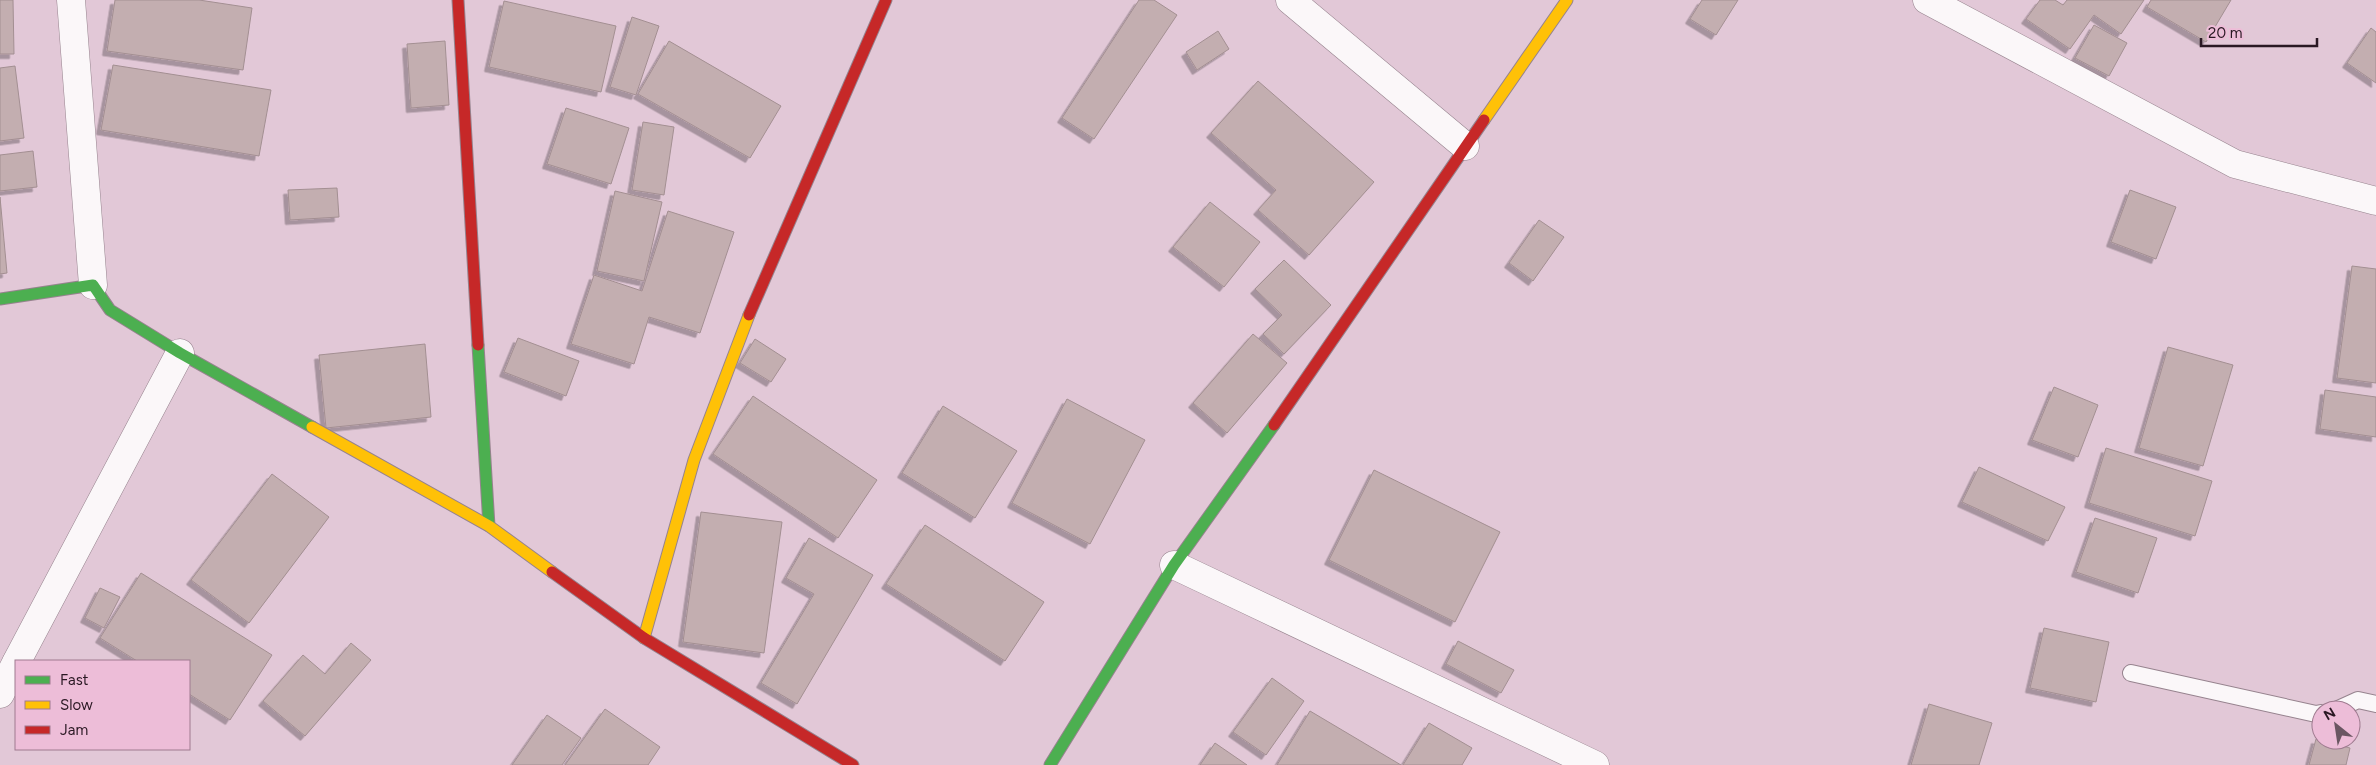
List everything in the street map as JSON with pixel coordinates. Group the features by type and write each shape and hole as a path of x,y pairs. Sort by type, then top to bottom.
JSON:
{"street":[{"path":"70,0 92,284 110,310 180,353 489,526 644,638 853,765"},
{"path":"458,0 489,526"},
{"path":"644,638 694,460 733,357 767,271 886,0"},
{"path":"1290,0 1465,146"},
{"path":"1050,765 1174,565 1241,473 1567,0"},
{"path":"1927,0 2234,164 2376,201"},
{"path":"0,299 92,284"},
{"path":"18,660 180,353"},
{"path":"1174,565 1595,765"},
{"path":"0,694 15,666"}],"lane":[{"path":"2131,673 2311,713"},
{"path":"2361,701 2376,704"}],"building":[{"path":"0,0 13,0 14,54 0,54"},
{"path":"115,0 199,0 252,8 243,70 107,51"},
{"path":"1139,0 1154,0 1177,15 1094,139 1062,118"},
{"path":"1702,0 1738,0 1716,35 1690,19"},
{"path":"2040,0 2055,0 2063,5 2067,0 2144,0 2121,34 2094,15 2070,49 2026,19"},
{"path":"2151,0 2231,0 2206,42 2147,7"},
{"path":"504,1 616,26 601,92 489,67"},
{"path":"632,17 659,26 636,95 610,87"},
{"path":"2094,25 2127,43 2109,76 2075,58"},
{"path":"2371,28 2376,32 2376,83 2347,63"},
{"path":"1218,31 1229,49 1197,70 1186,52"},
{"path":"445,41 449,105 411,108 407,44"},
{"path":"669,41 781,106 750,158 638,94"},
{"path":"113,65 271,90 259,156 101,130"},
{"path":"15,66 24,138 0,141 0,68"},
{"path":"1258,81 1374,182 1309,255 1258,210 1276,190 1211,133"},
{"path":"566,108 629,128 611,184 547,164"},
{"path":"643,122 674,127 664,195 632,190"},
{"path":"33,151 37,187 0,191 0,155"},
{"path":"337,188 339,217 290,220 288,190"},
{"path":"2130,190 2176,207 2156,259 2111,242"},
{"path":"615,191 662,202 644,281 597,271"},
{"path":"0,197 7,273 0,274"},
{"path":"1210,202 1260,242 1224,287 1173,247"},
{"path":"668,211 734,232 700,333 649,317 634,364 571,344 594,275 642,291"},
{"path":"1539,220 1564,237 1533,281 1509,263"},
{"path":"1284,260 1331,305 1284,354 1263,334 1282,315 1255,289"},
{"path":"2352,266 2376,269 2376,383 2337,378"},
{"path":"1253,334 1287,363 1227,433 1193,403"},
{"path":"518,338 579,361 566,396 504,372"},
{"path":"755,339 786,359 771,382 740,363"},
{"path":"425,344 431,417 326,428 319,355"},
{"path":"2168,347 2233,365 2203,466 2139,448"},
{"path":"2054,387 2098,405 2078,457 2032,440"},
{"path":"2325,390 2376,397 2376,437 2320,429"},
{"path":"753,396 877,480 838,538 713,454"},
{"path":"1067,399 1145,440 1090,544 1012,503"},
{"path":"943,406 1017,451 975,518 902,473"},
{"path":"2106,448 2212,481 2195,536 2089,503"},
{"path":"1979,467 2065,507 2048,541 1962,502"},
{"path":"1374,470 1500,532 1455,622 1329,560"},
{"path":"272,474 329,517 249,623 191,580"},
{"path":"701,512 782,522 764,653 683,642"},
{"path":"2095,518 2157,538 2138,593 2076,572"},
{"path":"925,525 1044,602 1005,661 886,584"},
{"path":"809,538 873,575 797,704 761,683 814,594 786,578"},
{"path":"141,573 272,655 230,720 190,695 190,660 135,660 100,638"},
{"path":"100,588 120,597 104,628 85,618"},
{"path":"2044,628 2109,642 2096,702 2030,688"},
{"path":"1458,641 1514,670 1501,693 1446,664"},
{"path":"351,643 371,660 305,736 263,701 303,655 325,674"},
{"path":"1272,678 1304,701 1266,755 1233,732"},
{"path":"1929,704 1992,723 1979,765 1911,765"},
{"path":"605,709 660,747 648,765 565,765"},
{"path":"1310,711 1401,765 1277,765"},
{"path":"547,715 581,738 562,765 512,765"},
{"path":"1429,723 1472,748 1462,765 1403,765"},
{"path":"1215,743 1247,765 1200,765"},
{"path":"2313,750 2350,750 2346,765 2309,765"}],"traffic: fast":[{"path":"0,299 93,285 110,310 180,353 312,427"},
{"path":"478,345 489,526"},
{"path":"1050,765 1174,565 1274,425"}],"traffic: slow":[{"path":"1484,120 1567,0"},
{"path":"644,638 694,460 749,315"},
{"path":"312,427 489,526 552,572"}],"traffic: jam":[{"path":"458,0 478,345"},
{"path":"749,315 886,0"},
{"path":"1274,425 1484,120"},
{"path":"552,572 644,638 853,765"}]}
